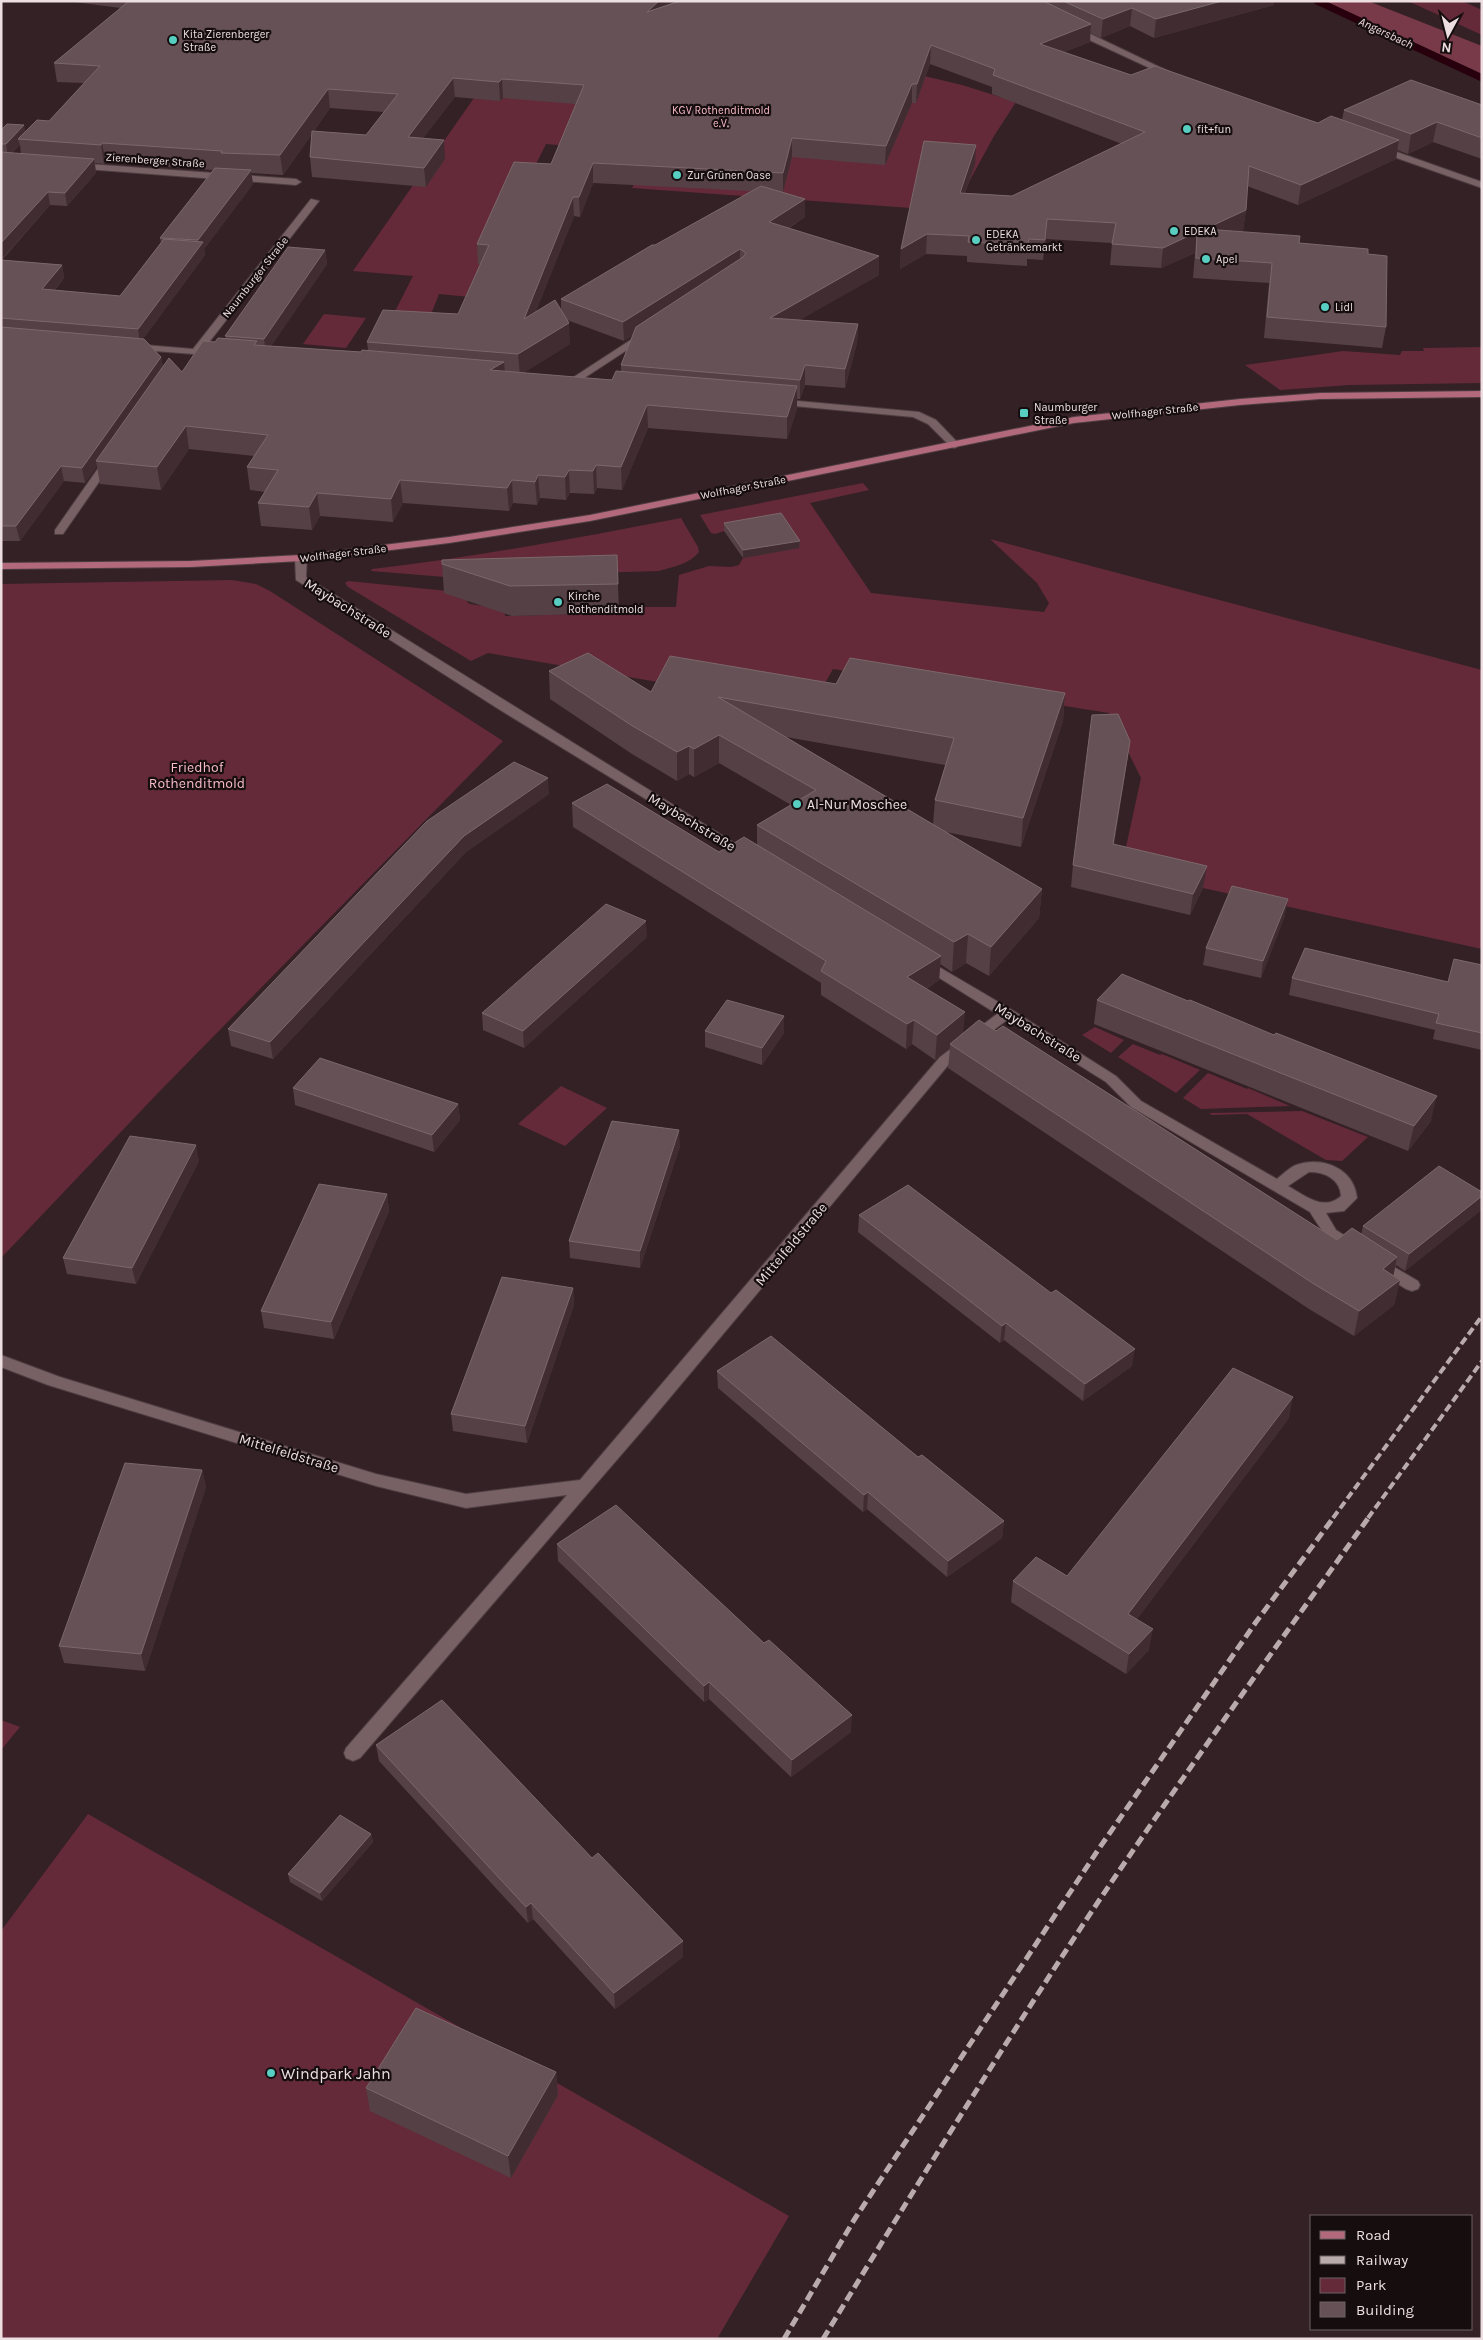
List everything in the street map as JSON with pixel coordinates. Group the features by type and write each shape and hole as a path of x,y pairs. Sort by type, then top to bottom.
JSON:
{"main road":[{"name":"Wolfhager Straße","path":"1,566 191,564 301,558 449,540 590,518 1074,420 1240,402 1377,394 1482,394"}],"street":[{"path":"1065,26 1178,77"},
{"path":"1370,146 1482,185"},
{"name":"Zierenberger Straße","path":"62,165 296,182"},
{"name":"Naumburger Straße","path":"187,355 314,201"},
{"path":"588,386 563,384 658,326"},
{"path":"117,346 187,355 225,355"},
{"path":"761,401 914,414 932,422 955,445"},
{"path":"59,532 116,450"},
{"name":"Maybachstraße","path":"301,558 300,578 501,705 760,863"},
{"name":"Maybachstraße","path":"914,956 1111,1079 1136,1104 1315,1208 1331,1234 1412,1285"},
{"name":"Mittelfeldstraße","path":"353,1752 665,1393 945,1060 1007,1013"},
{"path":"1278,1186 1300,1170 1313,1168 1332,1171 1346,1180 1350,1188 1349,1198 1339,1207 1315,1208"},
{"name":"Mittelfeldstraße","path":"1,1361 54,1381 376,1480 466,1501 584,1486"}],"green space":[{"path":"1408,1 1462,1 1482,10 1482,35"},
{"name":"KGV Rothenditmold e.V.","path":"899,70 962,85 1016,102 994,136 953,211 632,188 651,153 546,144 470,297 439,294 426,327 388,325 413,276 353,271 474,98"},
{"path":"324,314 366,318 346,348 303,344"},
{"path":"1482,347 1482,383 1350,385 1280,390 1245,365 1343,351 1400,355 1402,351 1424,351 1423,348"},
{"path":"863,483 869,490 810,503 871,593 1044,612 1049,603 1037,583 990,539 1482,670 1482,949 1203,888 1126,847 1141,778 1109,713 833,669 811,708 488,653 471,661 348,587 345,583 348,581 468,593 467,602 470,604 505,609 505,616 619,613 619,607 676,607 679,575 709,566 731,567 739,565 743,558 799,548 724,531 715,534 711,533 700,515"},
{"path":"681,518 699,552 686,562 659,571 494,576 482,580 371,571 372,569 450,559 604,533"},
{"name":"Friedhof Rothenditmold","path":"232,580 256,584 270,591 503,741 157,1094 1,1258 1,584"},
{"path":"1095,1027 1124,1040 1111,1053 1082,1035"},
{"path":"1133,1044 1200,1070 1176,1093 1118,1057"},
{"path":"1208,1073 1290,1106 1201,1109 1183,1098"},
{"path":"561,1086 607,1108 565,1146 518,1124"},
{"path":"1302,1111 1368,1137 1342,1161 1326,1160 1247,1114 1212,1115 1209,1113"},
{"path":"1,1720 20,1727 1,1750"},
{"name":"Windpark Jahn","path":"88,1814 789,2216 717,2339 1,2339 1,1931"}],"shaded area":[{"path":"1325,1 1368,1 1482,46 1482,74"}],"building":[{"path":"129,1 659,1 647,12 680,1 1043,1 1091,24 1040,44 1131,75 1155,66 1318,123 1331,116 1399,140 1301,185 1249,166 1246,210 1205,229 1300,236 1299,243 1368,249 1368,254 1387,256 1386,327 1267,317 1272,263 1196,258 1197,232 1163,248 1112,244 1116,223 1047,219 1045,240 1029,239 1028,245 968,242 969,236 927,234 901,249 924,141 976,145 960,193 1012,196 1145,132 993,75 995,69 931,45 917,84 912,84 886,146 792,138 783,173 593,163 579,197 573,197 524,319 555,300 569,323 518,354 367,342 383,310 458,314 489,245 477,244 514,162 551,164 584,85 502,79 499,82 453,78 408,137 444,140 424,168 310,157 312,131 366,135 398,94 328,89 280,155 221,153 222,151 18,139 37,120 49,121 100,66 54,63"},
{"path":"1063,1 1222,1 1156,19 1132,8 1103,19"},
{"path":"1411,80 1482,105 1482,138 1437,122 1411,134 1344,110"},
{"path":"7,124 24,125 6,144 1,144 1,130"},
{"path":"1,152 94,159 65,193 48,192 1,243"},
{"path":"215,168 251,170 198,240 160,238"},
{"path":"761,186 805,199 769,222 879,256 770,318 858,324 845,369 805,365 800,380 621,365 636,327 743,257 746,253 740,249 623,322 561,299 652,245"},
{"path":"164,239 203,242 138,329 1,318 1,260 62,265 42,289 120,296"},
{"path":"288,247 325,250 264,339 225,336"},
{"path":"1,327 144,339 161,357 82,468 61,466 16,526 1,526"},
{"path":"218,338 257,341 254,345 361,352 362,350 504,362 490,370 612,380 616,371 797,386 787,417 647,405 621,467 596,465 593,471 569,470 565,477 538,475 535,482 512,480 507,488 400,480 391,499 317,493 309,507 258,503 278,470 247,467 268,435 186,426 157,467 96,461 169,358 182,372 203,341 215,342"},
{"path":"781,513 800,541 743,550 724,523"},
{"path":"617,555 618,584 510,586 442,564 442,560"},
{"path":"588,653 651,692 670,656 836,684 850,658 1065,693 1023,818 935,800 954,738 718,697 1042,889 991,947 968,934 954,942 757,825 816,790 719,735 694,749 689,746 677,752 631,725 549,671"},
{"path":"1118,714 1130,741 1113,844 1207,866 1193,894 1073,865 1092,715"},
{"path":"514,762 548,778 464,836 270,1042 228,1029 427,821"},
{"path":"607,784 719,852 744,837 941,956 907,977 965,1012 937,1035 914,1020 907,1024 821,971 826,961 572,803"},
{"path":"1232,886 1288,899 1263,961 1206,948"},
{"path":"606,904 646,921 523,1031 482,1013"},
{"path":"1305,948 1448,982 1454,959 1482,965 1482,1033 1436,1023 1439,1014 1292,978"},
{"path":"1122,974 1274,1035 1276,1033 1437,1096 1414,1126 1097,1000"},
{"path":"727,1000 784,1016 762,1048 705,1031"},
{"path":"979,1020 996,1031 1003,1026 1337,1240 1352,1228 1397,1257 1383,1269 1400,1280 1359,1311 1314,1284 950,1044"},
{"path":"320,1058 458,1104 432,1135 293,1088"},
{"path":"612,1121 679,1130 640,1251 569,1241"},
{"path":"130,1136 196,1145 132,1268 63,1258"},
{"path":"1439,1166 1482,1192 1482,1196 1409,1254 1363,1226"},
{"path":"319,1184 387,1194 331,1322 261,1311"},
{"path":"908,1185 1051,1293 1056,1290 1135,1349 1085,1384 1006,1323 1002,1326 859,1215"},
{"path":"502,1277 573,1288 525,1426 451,1414"},
{"path":"771,1336 918,1457 922,1455 1004,1521 948,1561 868,1492 864,1495 717,1371"},
{"path":"1233,1368 1293,1397 1128,1614 1153,1629 1129,1654 1013,1581 1036,1557 1067,1576"},
{"path":"125,1463 202,1470 141,1654 59,1646"},
{"path":"616,1505 764,1643 769,1640 852,1715 792,1760 709,1682 704,1686 557,1544"},
{"path":"442,1700 592,1858 598,1853 683,1941 614,1993 531,1903 526,1907 376,1745"},
{"path":"340,1815 371,1834 320,1893 288,1874"},
{"path":"416,2008 556,2072 508,2156 366,2088"}],"waterway":[{"name":"Angersbach","path":"1317,1 1482,78"}],"railway":[{"path":"1333,1518 1482,1316"},
{"path":"1368,1518 1482,1361"},
{"path":"784,2339 854,2220 1098,1850 1256,1622 1334,1517"},
{"path":"823,2339 1017,2026 1084,1923 1189,1769 1369,1517"}],"place":[{"name":"Kita Zierenberger Straße","path":"173,40"},
{"name":"fit+fun","path":"1187,129"},
{"name":"Zur Grünen Oase","path":"677,175"},
{"name":"EDEKA","path":"1174,231"},
{"name":"EDEKA Getränkemarkt","path":"976,240"},
{"name":"Apel","path":"1206,259"},
{"name":"Lidl","path":"1325,307"},
{"name":"Naumburger Straße","path":"1024,413"},
{"name":"Kirche Rothenditmold","path":"558,602"},
{"name":"Al-Nur Moschee","path":"797,804"},
{"name":"Windpark Jahn","path":"271,2073"}]}
